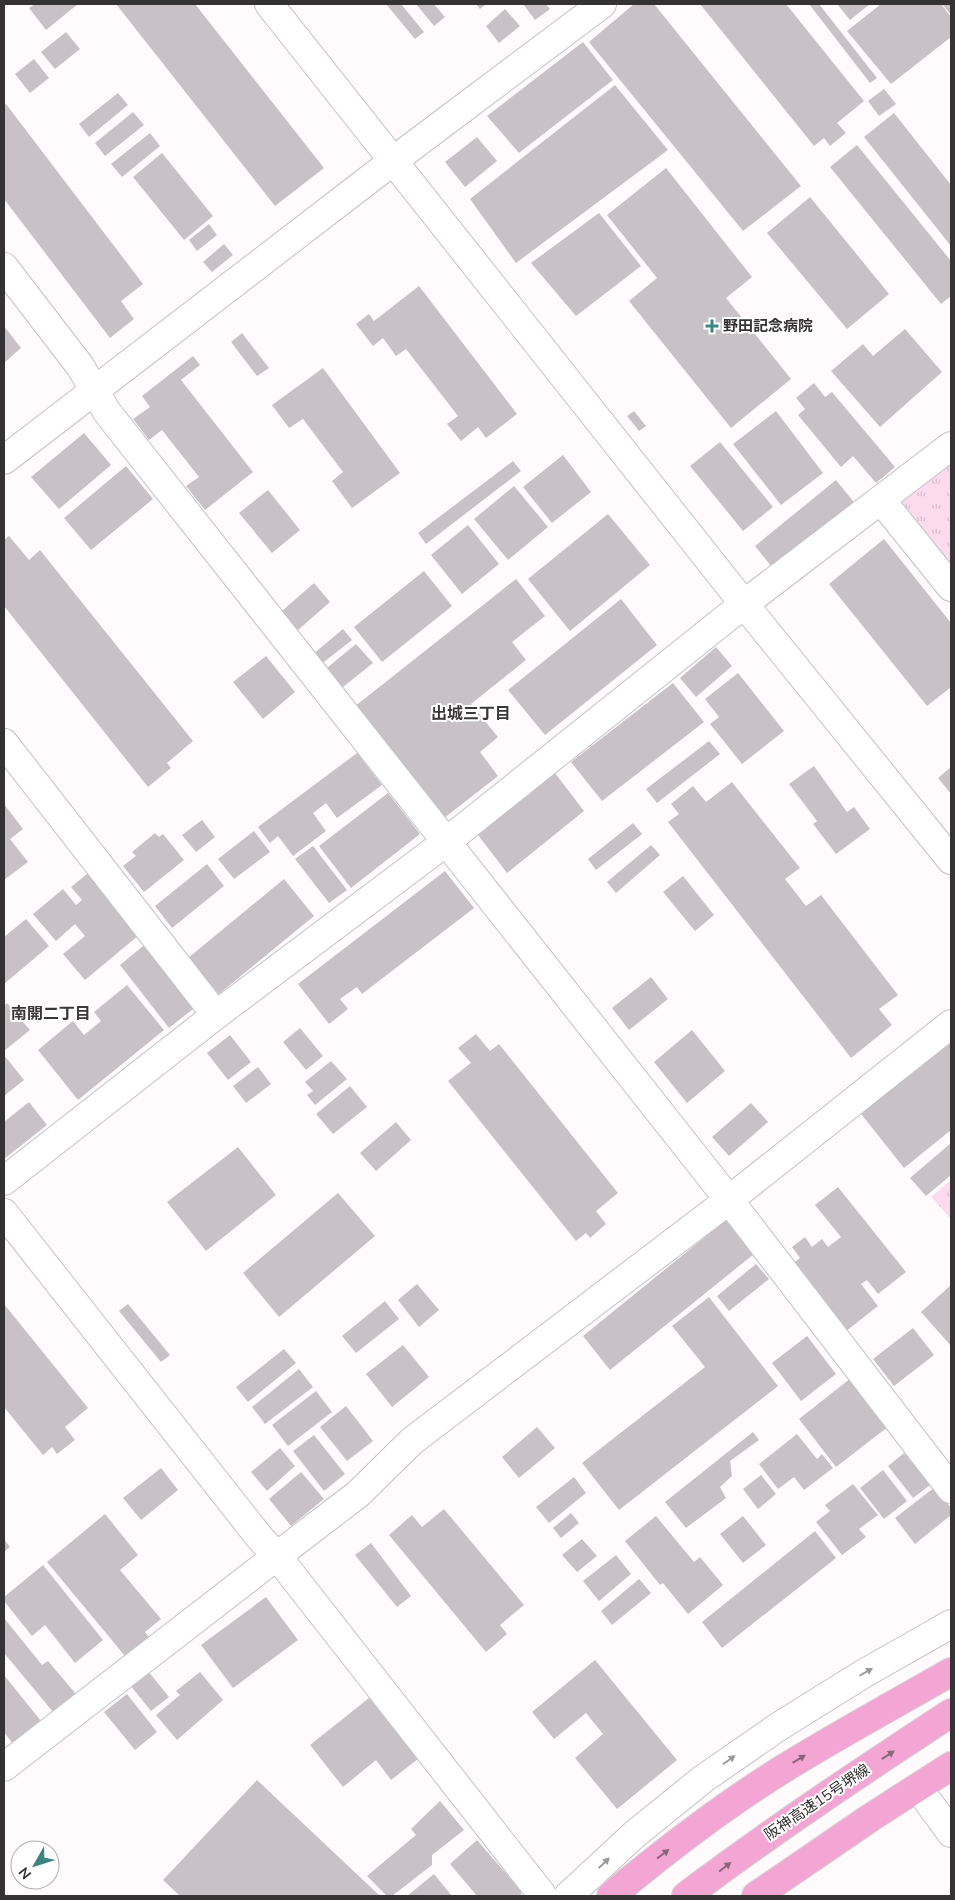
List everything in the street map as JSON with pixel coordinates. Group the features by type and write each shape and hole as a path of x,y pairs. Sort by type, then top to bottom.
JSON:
{"highway":[{"path":"611,1896 652,1862 715,1815 782,1770 951,1672"},
{"name":"阪神高速15号堺線","path":"686,1896 744,1852 832,1791 951,1713"},
{"path":"756,1896 870,1818 951,1766"}],"street":[{"path":"269,4 744,604 947,845"},
{"path":"4,460 593,6"},
{"path":"4,267 80,366 107,412 729,1200 951,1489"},
{"path":"4,1181 216,1015 446,842 744,604 951,446"},
{"path":"882,500 951,587"},
{"path":"4,743 216,1015"},
{"path":"4,1765 358,1494 412,1441 729,1200 951,1024"},
{"path":"4,1213 248,1522 277,1556 543,1896"},
{"path":"568,1896 635,1834 703,1779 778,1727 847,1684 951,1624"},
{"path":"773,1896 951,1777"},
{"path":"924,1796 951,1833"}],"green space":[{"path":"951,460 951,576 893,505"},
{"path":"951,1180 951,1219 931,1197"}],"building":[{"path":"35,4 78,4 46,30 29,8"},
{"path":"116,4 195,4 324,168 275,206"},
{"path":"386,4 401,4 424,32 415,39"},
{"path":"416,4 434,4 445,17 434,26"},
{"path":"476,4 486,4 480,9"},
{"path":"523,4 546,4 550,9 535,20"},
{"path":"634,4 654,4 801,186 743,231 589,42"},
{"path":"700,4 786,4 864,101 837,123 846,133 830,146 824,138 814,146"},
{"path":"809,4 819,4 877,78 870,83"},
{"path":"837,4 870,4 850,20"},
{"path":"881,4 941,4 951,17 951,37 891,84 847,31"},
{"path":"942,4 951,4 951,15"},
{"path":"505,9 520,26 499,43 486,26"},
{"path":"66,32 80,49 55,69 41,52"},
{"path":"583,42 613,80 519,153 487,116"},
{"path":"34,59 49,78 30,93 15,74"},
{"path":"615,85 668,150 516,263 470,199"},
{"path":"884,89 896,104 879,116 868,101"},
{"path":"118,93 128,105 89,137 79,124"},
{"path":"6,104 143,284 121,301 134,319 110,338 4,199 4,106"},
{"path":"133,112 144,125 105,156 95,143"},
{"path":"894,113 951,185 951,246 864,137"},
{"path":"150,133 160,146 122,177 111,164"},
{"path":"477,137 497,161 465,187 445,162"},
{"path":"857,145 951,261 951,296 941,304 830,167"},
{"path":"162,153 213,216 184,240 133,177"},
{"path":"666,168 752,277 726,298 791,379 731,428 629,301 657,278 607,215"},
{"path":"810,197 889,294 847,329 767,233"},
{"path":"599,213 641,266 576,316 531,263"},
{"path":"209,224 217,235 197,251 189,240"},
{"path":"224,244 233,255 212,272 203,262"},
{"path":"419,286 517,414 486,438 478,427 461,441 447,424 458,416 406,349 396,356 383,338 373,346 356,324 369,314 374,321"},
{"path":"4,326 21,348 4,363"},
{"path":"905,329 942,372 880,427 831,371 863,344 873,356"},
{"path":"242,333 269,368 257,376 231,342"},
{"path":"193,356 200,365 181,380 253,472 205,510 186,486 199,477 162,430 149,440 133,419 150,407 142,396"},
{"path":"323,368 400,473 352,508 332,481 343,472 303,419 289,428 272,405"},
{"path":"814,383 825,397 832,392 895,467 876,483 853,456 841,467 798,415 805,409 796,398"},
{"path":"634,411 646,426 639,431 627,416"},
{"path":"776,411 823,473 781,505 733,444"},
{"path":"84,433 111,465 59,509 31,477"},
{"path":"720,442 773,507 743,531 690,466"},
{"path":"563,455 591,492 552,523 523,487"},
{"path":"513,461 521,471 426,544 418,533"},
{"path":"126,466 153,499 91,550 64,518"},
{"path":"836,480 857,506 776,572 755,546"},
{"path":"514,486 548,527 508,560 474,519"},
{"path":"268,490 300,530 272,553 239,513"},
{"path":"608,514 650,565 570,631 528,579"},
{"path":"468,525 499,564 462,594 431,555"},
{"path":"9,536 29,560 40,550 193,741 167,763 171,768 148,787 4,606 4,540"},
{"path":"884,539 951,623 951,687 927,706 829,584"},
{"path":"424,571 452,606 382,662 354,627"},
{"path":"516,579 545,616 512,642 526,660 471,704 498,737 480,752 498,776 443,819 354,707"},
{"path":"314,583 330,602 298,630 282,611"},
{"path":"621,599 657,645 545,735 508,690"},
{"path":"343,629 352,640 320,665 312,655"},
{"path":"356,644 373,663 338,691 322,672"},
{"path":"716,647 732,666 696,697 680,678"},
{"path":"266,656 295,692 263,719 233,682"},
{"path":"738,673 784,731 742,764 710,724 719,717 705,699"},
{"path":"673,683 704,722 602,801 571,762"},
{"path":"709,741 720,754 657,803 646,789"},
{"path":"357,753 382,785 337,818 326,803 313,813 326,831 293,856 278,836 270,843 258,827"},
{"path":"814,766 847,812 854,807 870,829 836,854 813,824 817,821 789,784"},
{"path":"951,767 951,794 938,778"},
{"path":"555,773 584,811 507,873 478,835"},
{"path":"732,782 800,868 785,879 806,906 821,895 898,995 879,1009 892,1025 851,1058 668,822 679,814 671,804 693,786 706,802"},
{"path":"388,793 420,834 351,888 319,846"},
{"path":"4,804 23,829 10,839 28,862 4,880"},
{"path":"202,820 215,837 196,852 182,835"},
{"path":"633,823 642,834 596,870 588,859"},
{"path":"254,831 270,852 234,879 218,859"},
{"path":"155,833 159,837 163,834 184,860 144,892 123,866 136,856 132,852"},
{"path":"651,845 660,855 616,893 607,882"},
{"path":"313,846 347,890 329,903 295,859"},
{"path":"207,864 224,886 172,928 155,906"},
{"path":"93,869 145,930 85,980 63,954 85,936 75,924 56,941 33,914 63,889 76,905 82,900 71,887"},
{"path":"445,871 474,908 362,994 357,987 340,999 348,1009 329,1024 298,984"},
{"path":"683,876 714,915 695,931 663,892"},
{"path":"284,879 314,916 219,994 188,958"},
{"path":"26,919 49,946 4,984 4,937"},
{"path":"148,942 198,1005 169,1028 120,965"},
{"path":"651,977 668,999 629,1030 612,1008"},
{"path":"127,985 164,1030 78,1100 38,1050 73,1021 84,1035 101,1021 94,1012"},
{"path":"7,1003 30,1030 4,1051 4,1006"},
{"path":"300,1028 323,1056 306,1070 283,1042"},
{"path":"692,1030 725,1071 687,1103 654,1062"},
{"path":"476,1034 490,1051 499,1044 618,1193 596,1211 606,1224 590,1238 586,1233 576,1241 448,1081 471,1063 458,1048"},
{"path":"230,1035 251,1062 228,1080 207,1053"},
{"path":"951,1041 951,1130 904,1168 858,1110"},
{"path":"4,1055 24,1080 4,1096"},
{"path":"331,1061 347,1079 315,1105 307,1095 313,1091 305,1082"},
{"path":"258,1067 271,1084 246,1103 233,1086"},
{"path":"350,1086 367,1107 333,1134 316,1114"},
{"path":"29,1102 47,1125 4,1159 4,1122"},
{"path":"751,1103 768,1122 729,1156 712,1137"},
{"path":"396,1122 411,1140 376,1171 360,1153"},
{"path":"951,1143 951,1175 926,1196 910,1178"},
{"path":"238,1147 276,1195 206,1251 167,1202"},
{"path":"838,1187 906,1272 878,1294 867,1280 861,1284 878,1306 845,1332 791,1265 800,1258 792,1247 805,1237 812,1247 822,1239 828,1247 841,1237 815,1205"},
{"path":"338,1193 375,1236 279,1317 243,1273"},
{"path":"726,1220 754,1254 610,1370 583,1336"},
{"path":"756,1264 769,1279 729,1311 717,1296"},
{"path":"417,1284 439,1310 419,1327 398,1300"},
{"path":"951,1285 951,1346 921,1312"},
{"path":"709,1297 778,1386 619,1510 582,1463 705,1367 672,1326"},
{"path":"385,1301 399,1319 356,1353 342,1336"},
{"path":"4,1304 88,1408 65,1427 75,1440 57,1454 52,1447 43,1455 4,1407"},
{"path":"128,1304 170,1355 161,1362 119,1311"},
{"path":"913,1328 934,1355 894,1386 873,1359"},
{"path":"807,1336 836,1374 801,1401 772,1363"},
{"path":"403,1345 429,1377 392,1407 366,1374"},
{"path":"284,1349 296,1363 248,1402 236,1387"},
{"path":"299,1369 313,1387 265,1424 252,1407"},
{"path":"851,1378 889,1426 836,1467 799,1419"},
{"path":"316,1391 332,1412 288,1446 272,1425"},
{"path":"346,1406 373,1441 347,1461 320,1427"},
{"path":"537,1427 555,1448 519,1478 502,1457"},
{"path":"753,1432 759,1440 730,1461 732,1476 720,1487 726,1498 686,1528 665,1502"},
{"path":"797,1434 817,1459 822,1454 833,1468 804,1490 794,1477 778,1489 759,1464"},
{"path":"314,1435 345,1474 324,1491 293,1451"},
{"path":"280,1448 295,1466 267,1491 251,1472"},
{"path":"904,1453 930,1485 913,1498 888,1466"},
{"path":"161,1468 178,1490 141,1520 123,1498"},
{"path":"883,1470 907,1501 884,1519 860,1488"},
{"path":"301,1472 324,1499 291,1526 269,1499"},
{"path":"761,1475 776,1494 758,1509 743,1489"},
{"path":"574,1477 586,1493 549,1523 536,1507"},
{"path":"853,1484 878,1515 859,1529 866,1537 842,1555 816,1522 830,1511 825,1505"},
{"path":"935,1487 951,1508 951,1515 915,1544 895,1518"},
{"path":"444,1509 524,1605 500,1625 507,1634 486,1652 389,1535 412,1515 422,1527"},
{"path":"571,1513 579,1523 561,1538 553,1528"},
{"path":"105,1514 138,1555 120,1570 161,1619 145,1632 149,1637 125,1656 47,1562"},
{"path":"656,1516 694,1562 700,1557 723,1585 688,1614 663,1583 660,1585 625,1541"},
{"path":"743,1516 766,1545 743,1563 720,1534"},
{"path":"815,1531 836,1558 722,1648 702,1622"},
{"path":"4,1539 10,1547 4,1552"},
{"path":"582,1539 597,1556 577,1572 562,1555"},
{"path":"371,1543 411,1596 397,1607 355,1555"},
{"path":"616,1555 631,1574 599,1601 583,1581"},
{"path":"43,1565 103,1640 75,1663 45,1625 32,1636 4,1601 4,1597"},
{"path":"639,1579 651,1593 612,1625 601,1611"},
{"path":"266,1597 298,1640 233,1688 201,1645"},
{"path":"4,1618 42,1665 48,1661 76,1694 54,1713 4,1653"},
{"path":"595,1660 677,1760 617,1809 575,1758 603,1734 586,1713 554,1739 532,1712"},
{"path":"148,1671 169,1697 151,1711 130,1685"},
{"path":"200,1672 223,1700 177,1740 156,1715 180,1695 176,1691"},
{"path":"4,1675 41,1721 13,1744 4,1732"},
{"path":"127,1694 157,1732 135,1750 104,1712"},
{"path":"369,1698 418,1759 391,1780 376,1760 343,1787 310,1745"},
{"path":"257,1780 380,1896 180,1896 163,1880"},
{"path":"440,1801 464,1830 432,1855 432,1865 392,1896 387,1896 367,1876 416,1835 411,1829"},
{"path":"477,1840 521,1891 521,1896 477,1896 450,1864"},
{"path":"434,1874 452,1896 407,1896"}],"place":[{"name":"野田記念病院","path":"712,326"}],"district":[{"name":"出城三丁目","path":"471,713"},
{"name":"南開二丁目","path":"51,1013"}]}
